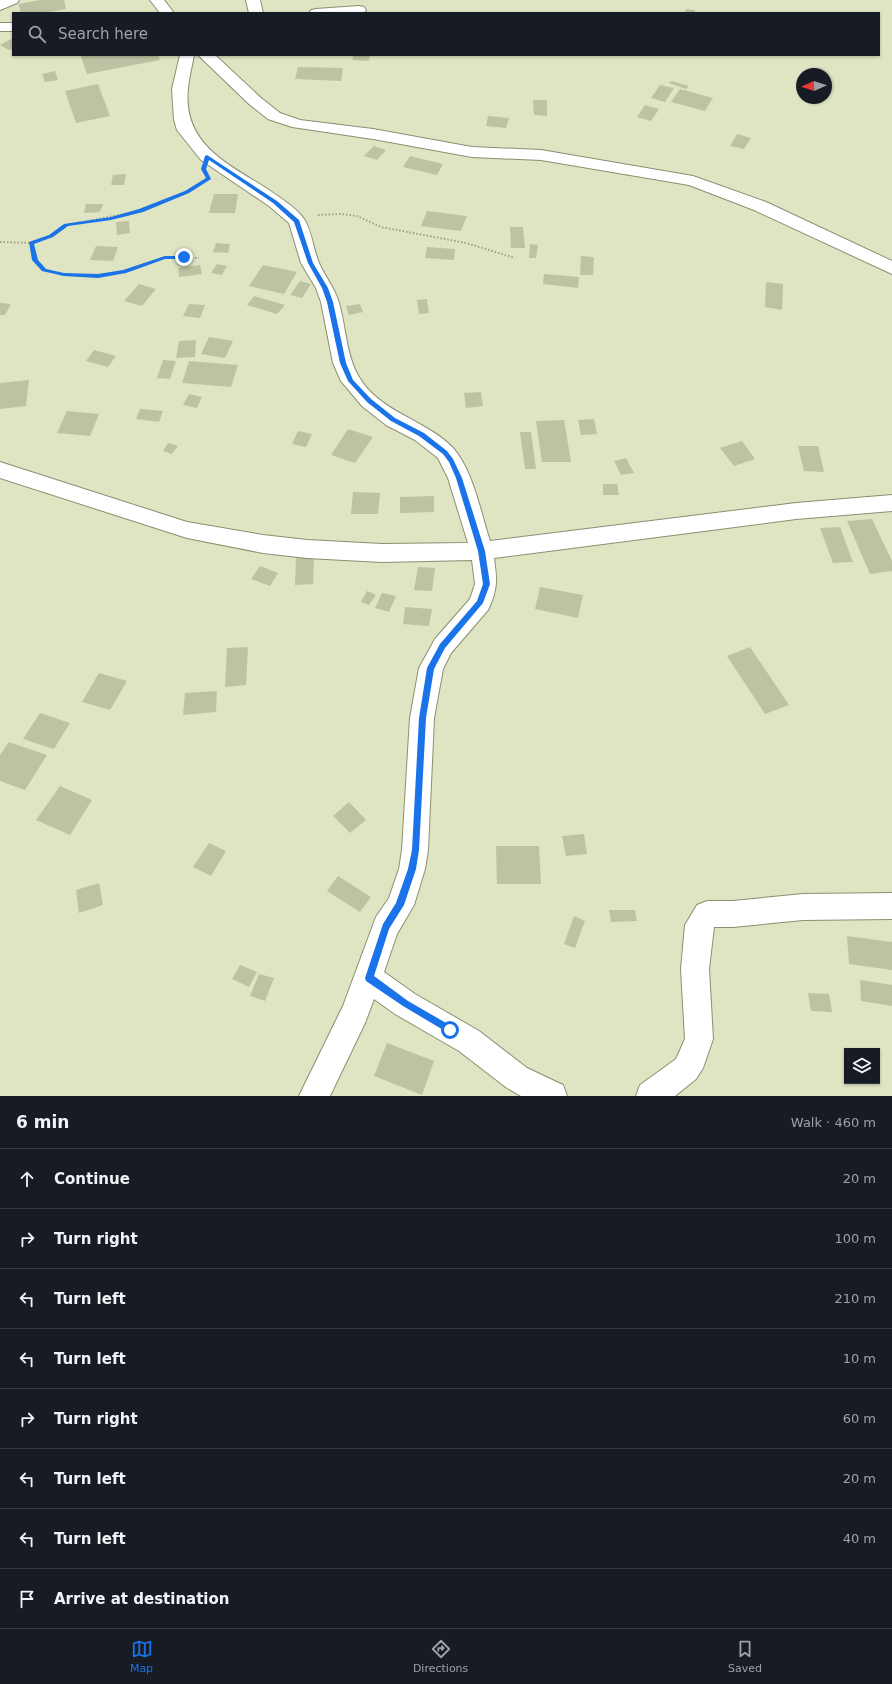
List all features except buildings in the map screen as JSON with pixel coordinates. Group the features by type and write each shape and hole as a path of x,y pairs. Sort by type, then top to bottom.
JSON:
{"street":[{"path":"0,6 12,0"},
{"path":"157,0 167,12"},
{"path":"253,0 256,12"},
{"path":"330,12 359,10"},
{"path":"0,27 12,27"},
{"path":"187,56 180,89 182,120 185,130 207,156 275,202 297,222 310,263 325,288 330,302 343,363 351,381 384,413 393,420 422,435 445,453 451,460 459,478 482,551 486,584 480,603 443,646 430,668 422,718 415,850 412,869 400,905 386,927 369,978 342,1041 314,1096"},
{"path":"206,56 215,62 254,101 274,116 298,124 373,134 472,152 541,155 687,180 760,206 892,268"},
{"path":"0,470 187,530 262,544 307,549 382,553 482,551 796,511 892,503"},
{"path":"651,1096 686,1069 693,1058 699,1039 695,969 699,925 707,914 733,914 803,907 892,906"},
{"path":"369,978 406,1004 469,1041 517,1078 552,1096"}],"path":[{"path":"0,242 31,243 51,236 66,225 111,218 141,210 187,192 208,179 204,169 207,156"},
{"path":"297,222 329,214 356,216 381,227 466,243 515,258"},
{"path":"31,243 35,260 44,270 64,275 98,276 124,272 165,257 199,258"}],"route":[{"path":"184,257 165,257 124,272 98,276 64,275 44,270 35,260 31,243 51,236 66,225 82,221 111,218 141,210 161,204 187,192 208,179 204,169 207,156 275,202 297,222 310,263 325,288 330,302 343,363 351,381 369,400 393,420 422,435 445,453 451,460 459,478 482,551 486,584 480,603 443,646 430,668 422,718 415,850 412,869 400,905 386,927 369,978 406,1004 450,1030"}]}
